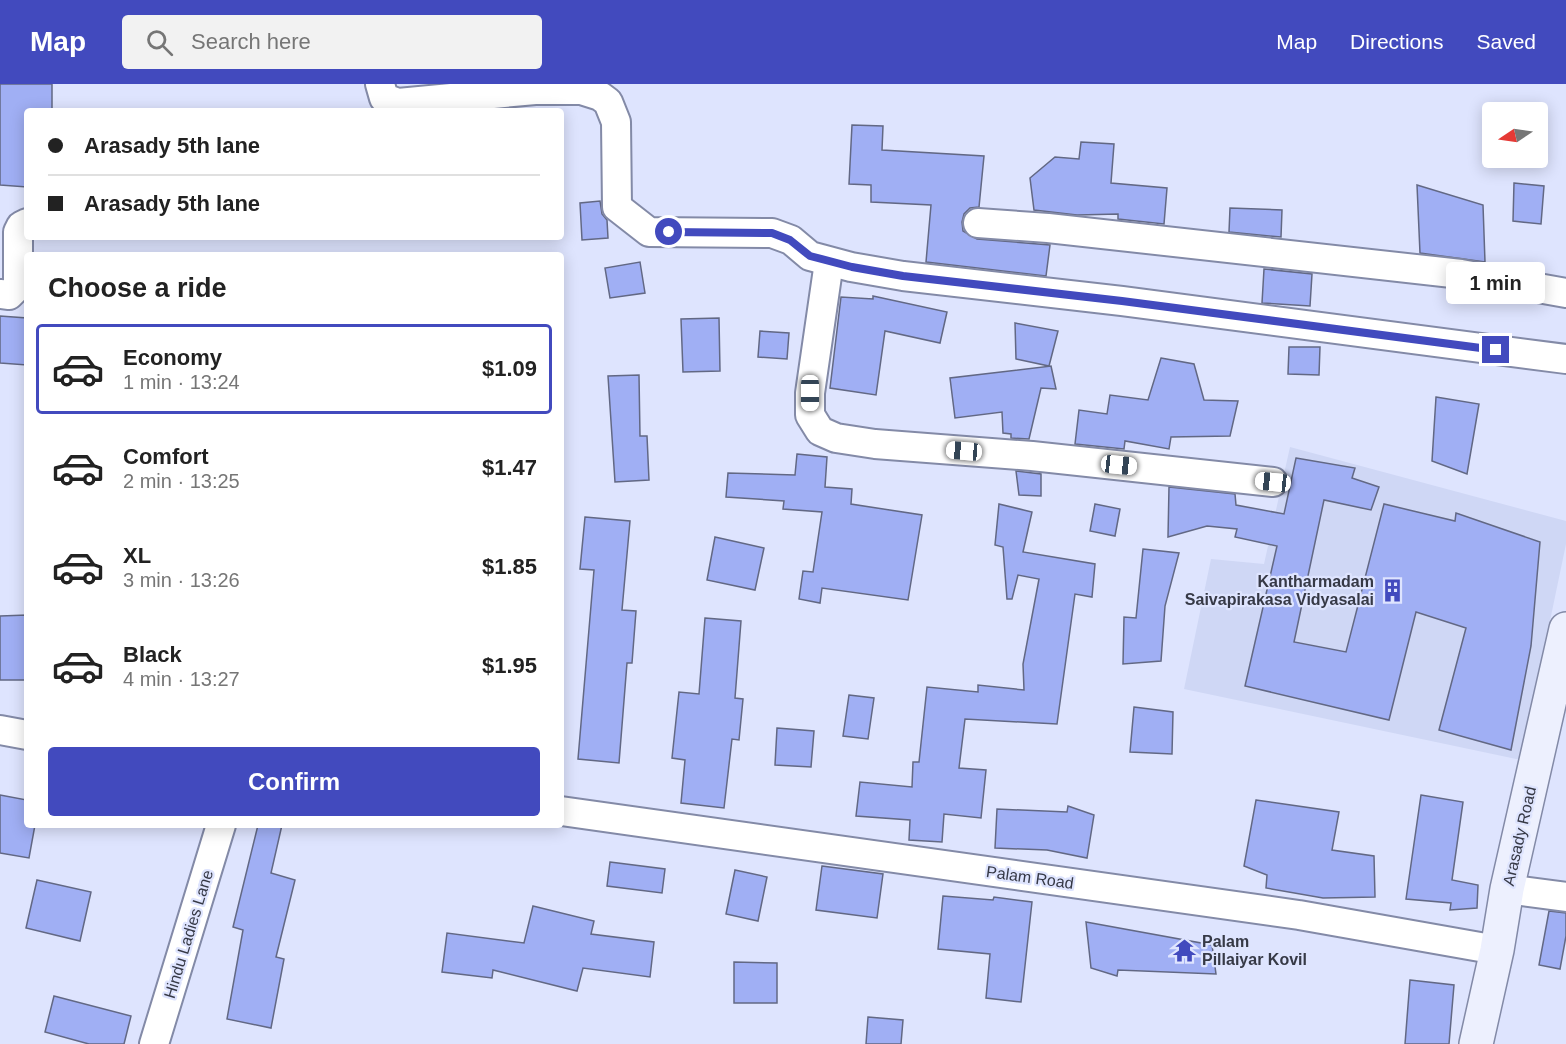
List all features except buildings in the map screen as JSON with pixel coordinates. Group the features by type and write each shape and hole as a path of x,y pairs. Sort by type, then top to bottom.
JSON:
{"main road":[{"name":"Arasady Road","path":"1476,1044 1497,950 1507,889 1566,629"}],"street":[{"path":"380,84 384,98 398,103 535,90 581,90 600,96 608,102 616,122 617,207 649,232 772,233 790,240 810,256 829,262 903,276 1122,301 1566,359"},
{"path":"978,223 1060,229 1461,274 1566,293"},
{"path":"0,294 9,295 18,286 18,232 24,224"},
{"path":"829,262 810,393 810,415 820,431 836,438 875,444 1032,456 1273,482"},
{"path":"0,730 24,734"},
{"name":"Palam Road","path":"564,811 1287,914 1497,950"},
{"name":"Hindu Ladies Lane","path":"154,1044 220,828"},
{"path":"1507,889 1566,897"}],"shaded area":[{"path":"1290,447 1566,521 1566,544 1521,760 1184,689 1211,559 1264,564"}],"place":[{"name":"Kantharmadam Saivapirakasa Vidyasalai","path":"1392,590"},
{"name":"Palam Pillaiyar Kovil","path":"1184,950"}],"route":[{"path":"669,232 772,233 790,240 810,256 852,267 903,276 1122,301 1496,350"}]}
